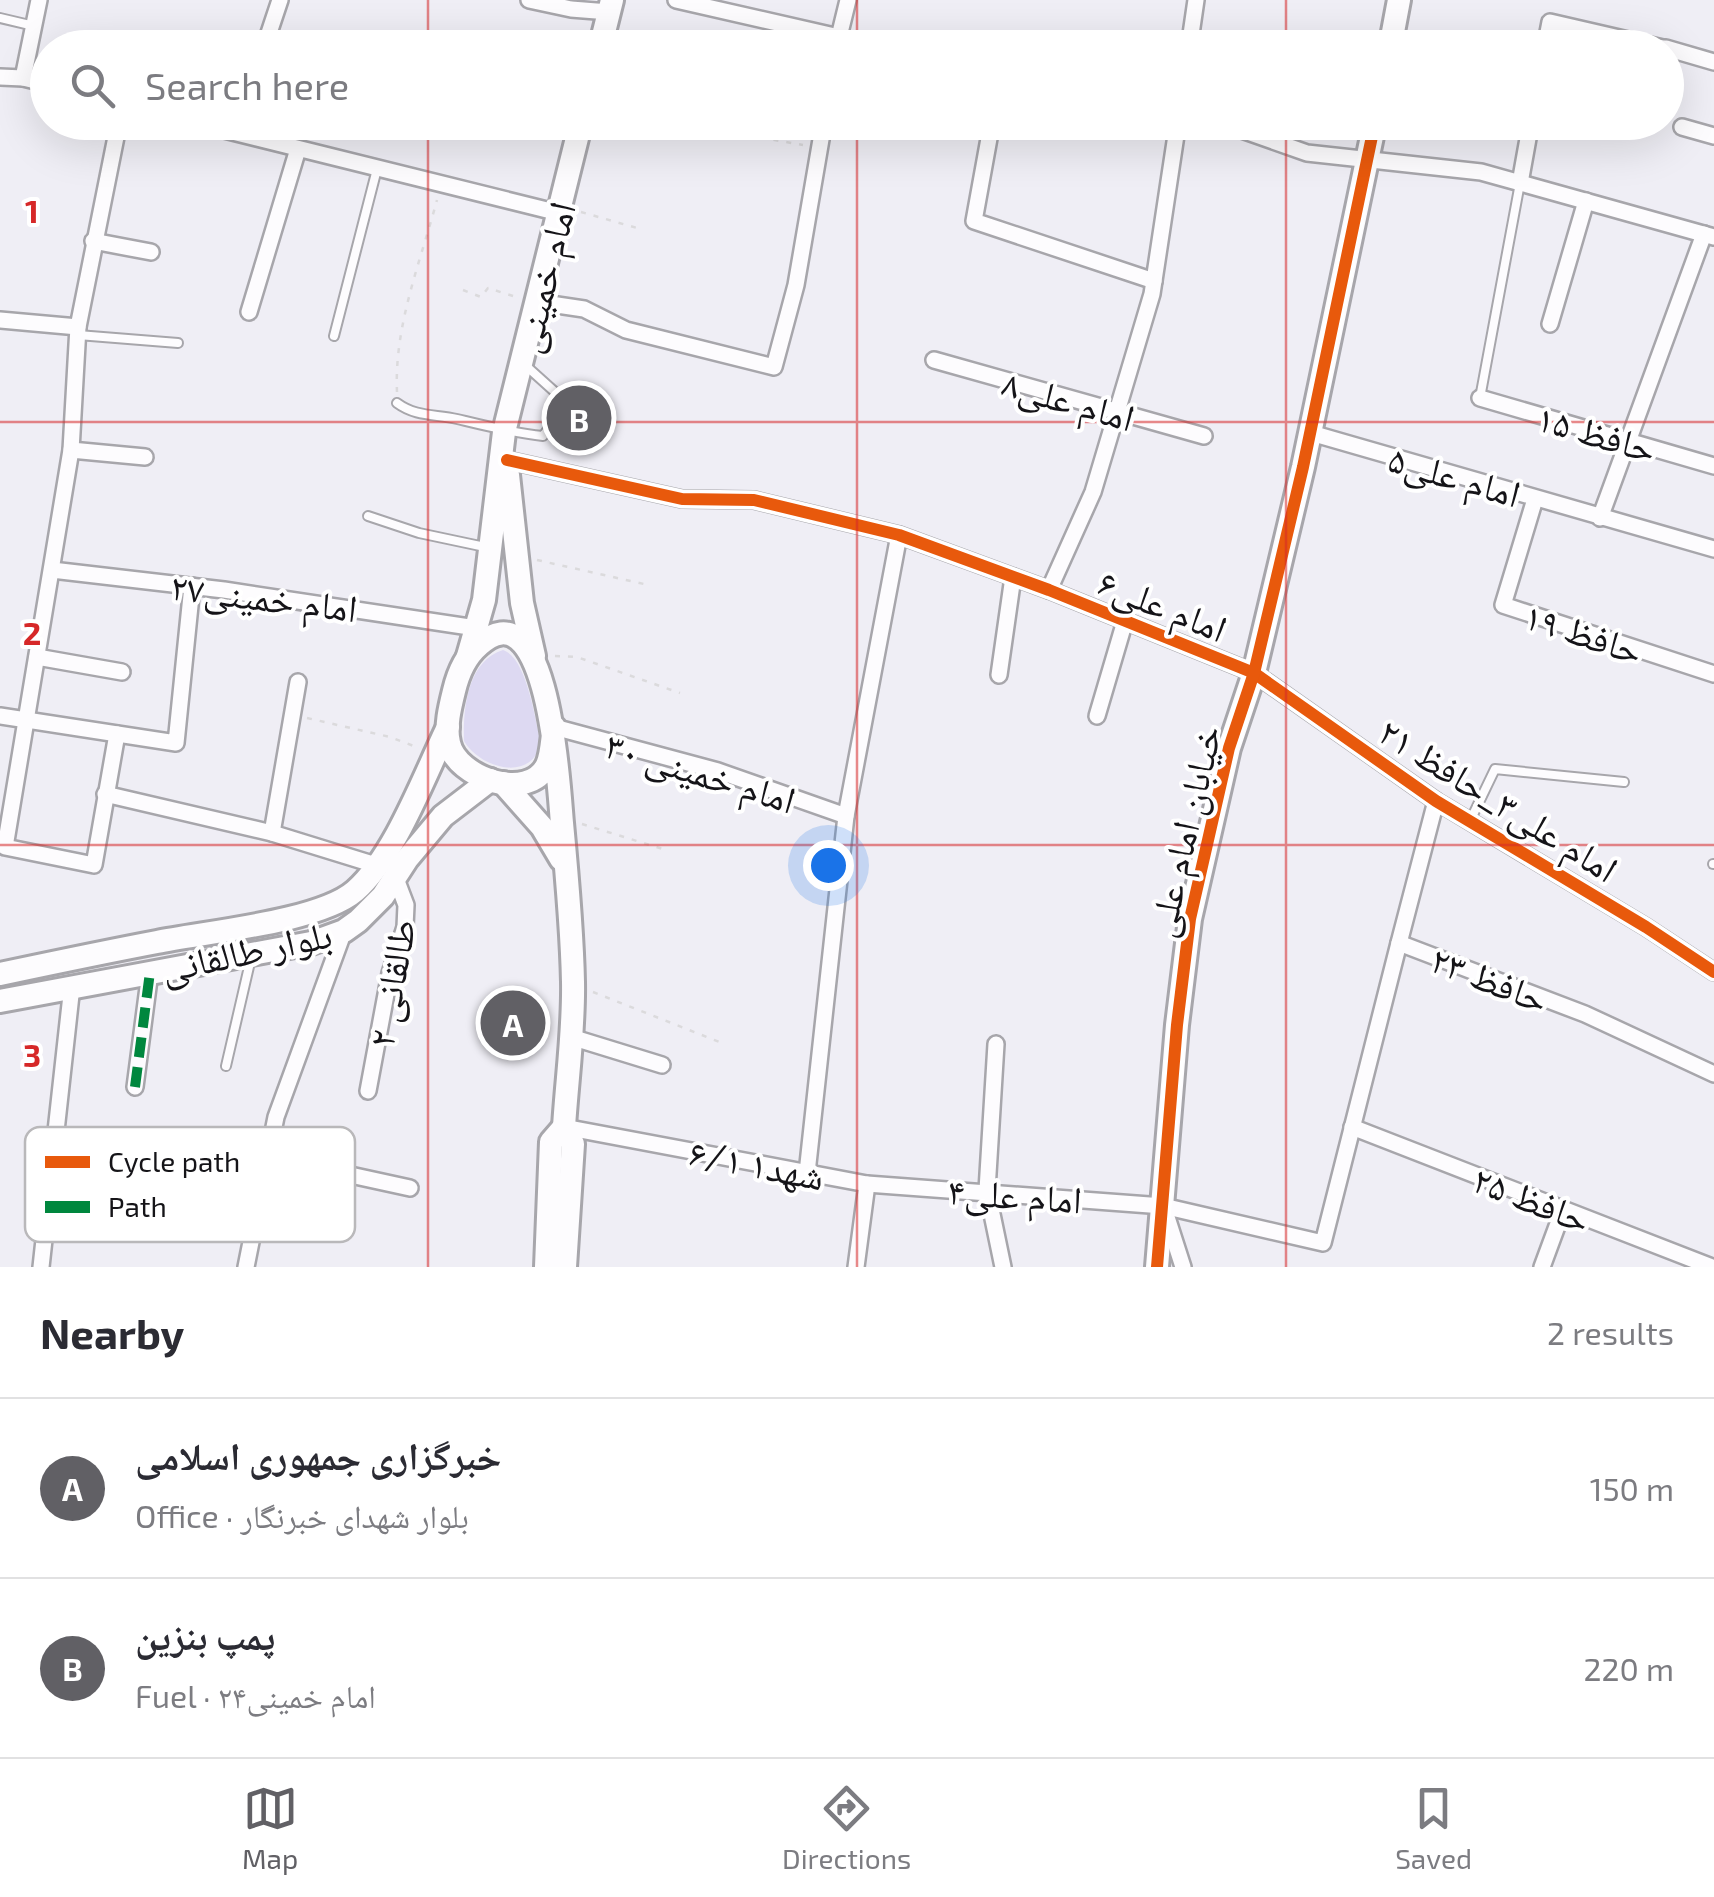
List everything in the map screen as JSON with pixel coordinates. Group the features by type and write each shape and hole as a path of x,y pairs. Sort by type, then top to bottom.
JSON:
{"main road":[{"path":"1393,30 1399,0"},
{"name":"امام خمینی","path":"466,660 484,600 504,432 576,140"},
{"name":"خیابان امام علی","path":"1157,1267 1177,1024 1190,919 1229,748 1254,673 1311,432 1372,140"},
{"name":"امام خمینی","path":"504,432 522,603 535,662"},
{"path":"484,600 490,614 506,619 522,603"},
{"path":"566,868 542,827 496,782 459,762 449,746 450,705 466,660 490,637 503,634 518,638 528,649 554,727 566,868 573,985 564,1126 573,1144 566,1267"},
{"name":"بلوار طالقانی","path":"0,1001 311,942 344,931 383,896 387,872 448,726"},
{"path":"496,782 526,781 540,774 548,764 554,727"},
{"name":"بلوار طالقانی","path":"0,974 256,926 318,908 352,894 387,872 443,816 496,782"},
{"path":"546,1267 552,1142 564,1126"}],"street":[{"path":"33,30 39,0"},
{"path":"270,30 280,0"},
{"path":"529,0 571,9 610,6"},
{"path":"676,0 792,30"},
{"path":"841,30 848,0"},
{"path":"1192,30 1196,0"},
{"path":"1548,30 1550,22 1585,30"},
{"path":"23,78 30,45"},
{"path":"1684,53 1714,62"},
{"path":"0,78 30,80"},
{"path":"1684,128 1714,136"},
{"path":"116,140 78,330 71,450 5,847 94,865 118,734"},
{"path":"272,140 442,185 559,210"},
{"path":"536,304 584,309 626,330 774,367 796,285 821,140"},
{"path":"989,140 974,221 1154,281"},
{"path":"1049,590 1093,492 1154,281 1175,140"},
{"path":"1270,140 1307,153 1481,172 1709,236 1600,518"},
{"path":"1520,183 1528,140"},
{"path":"248,312 298,149"},
{"path":"1550,324 1586,201"},
{"path":"94,241 151,252"},
{"path":"0,320 78,330"},
{"name":"امام علی۸","path":"934,360 1204,436"},
{"name":"حافظ ۱۵","path":"1480,398 1714,466"},
{"name":"امام علی۵","path":"1311,432 1714,549"},
{"path":"71,450 145,457"},
{"name":"امام علی۶","path":"507,460 682,500 754,500 899,535 1049,590 1254,673"},
{"name":"حافظ ۱۹","path":"1534,499 1503,605 1714,674"},
{"path":"807,1174 846,816 899,535"},
{"name":"امام خمینی۲۷","path":"52,570 378,611 476,628"},
{"path":"999,675 1013,577"},
{"path":"0,716 176,743 192,586"},
{"path":"1097,716 1125,621"},
{"path":"37,657 122,672"},
{"name":"امام علی۳_حافظ ۲۱","path":"1254,673 1436,801 1714,972"},
{"path":"272,833 298,682"},
{"name":"امام خمینی ۳۰","path":"554,727 718,772 846,816"},
{"path":"105,794 272,833 387,872"},
{"name":"حافظ ۲۳","path":"1436,801 1399,944 1584,1014 1714,1074"},
{"name":"طالقانی ۲","path":"368,1091 390,973 405,926 406,904 387,872"},
{"path":"274,1127 344,931"},
{"path":"1352,1127 1399,944"},
{"path":"135,1087 150,972"},
{"path":"56,1127 72,986"},
{"path":"571,1036 662,1065"},
{"path":"996,1044 987,1190 1003,1267"},
{"name":"شهد۱ ۶/۱","path":"564,1126 867,1184 856,1267"},
{"name":"امام علی۴","path":"867,1184 1163,1206 1323,1244 1352,1127"},
{"name":"حافظ ۲۵","path":"1352,1127 1712,1267"},
{"path":"355,1176 410,1188"},
{"path":"1163,1206 1183,1267"},
{"path":"1542,1267 1563,1210"},
{"path":"41,1267 44,1242"},
{"path":"246,1267 251,1242"}],"lane":[{"path":"0,18 34,26"},
{"path":"334,336 377,169"},
{"path":"1480,398 1520,183"},
{"path":"78,330 178,342"},
{"path":"397,404 412,414 454,418 504,432 543,436 560,413 555,392 522,362"},
{"path":"368,516 419,533 490,548"},
{"path":"1470,821 1495,769 1624,782"},
{"path":"226,1066 252,953"}],"path":[{"path":"779,140 820,147"},
{"path":"397,404 396,364 410,294 442,185"},
{"path":"559,210 637,228"},
{"path":"463,290 481,297 488,288 536,304"},
{"path":"516,556 644,584"},
{"path":"535,662 577,657 680,693"},
{"path":"292,714 390,737 435,754"},
{"path":"561,818 666,850"},
{"path":"573,985 722,1043"}],"shaded area":[{"path":"503,650 511,655 524,677 541,744 527,764 516,767 492,764 464,741 466,701 475,675 482,664"}],"building":[{"path":"550,398 595,408 590,432 545,422"}],"marked path":[{"path":"135,1087 150,972"}],"cycle path":[{"path":"1157,1267 1190,919 1229,748 1254,673 1303,467 1371,140"},
{"path":"507,460 682,499 754,500 899,535 1049,590 1254,673 1436,801 1714,972"}],"place":[{"name":"پمپ بنزین","path":"579,418"},
{"name":"خبرگزاری جمهوری اسلامی","path":"513,1023"}]}
